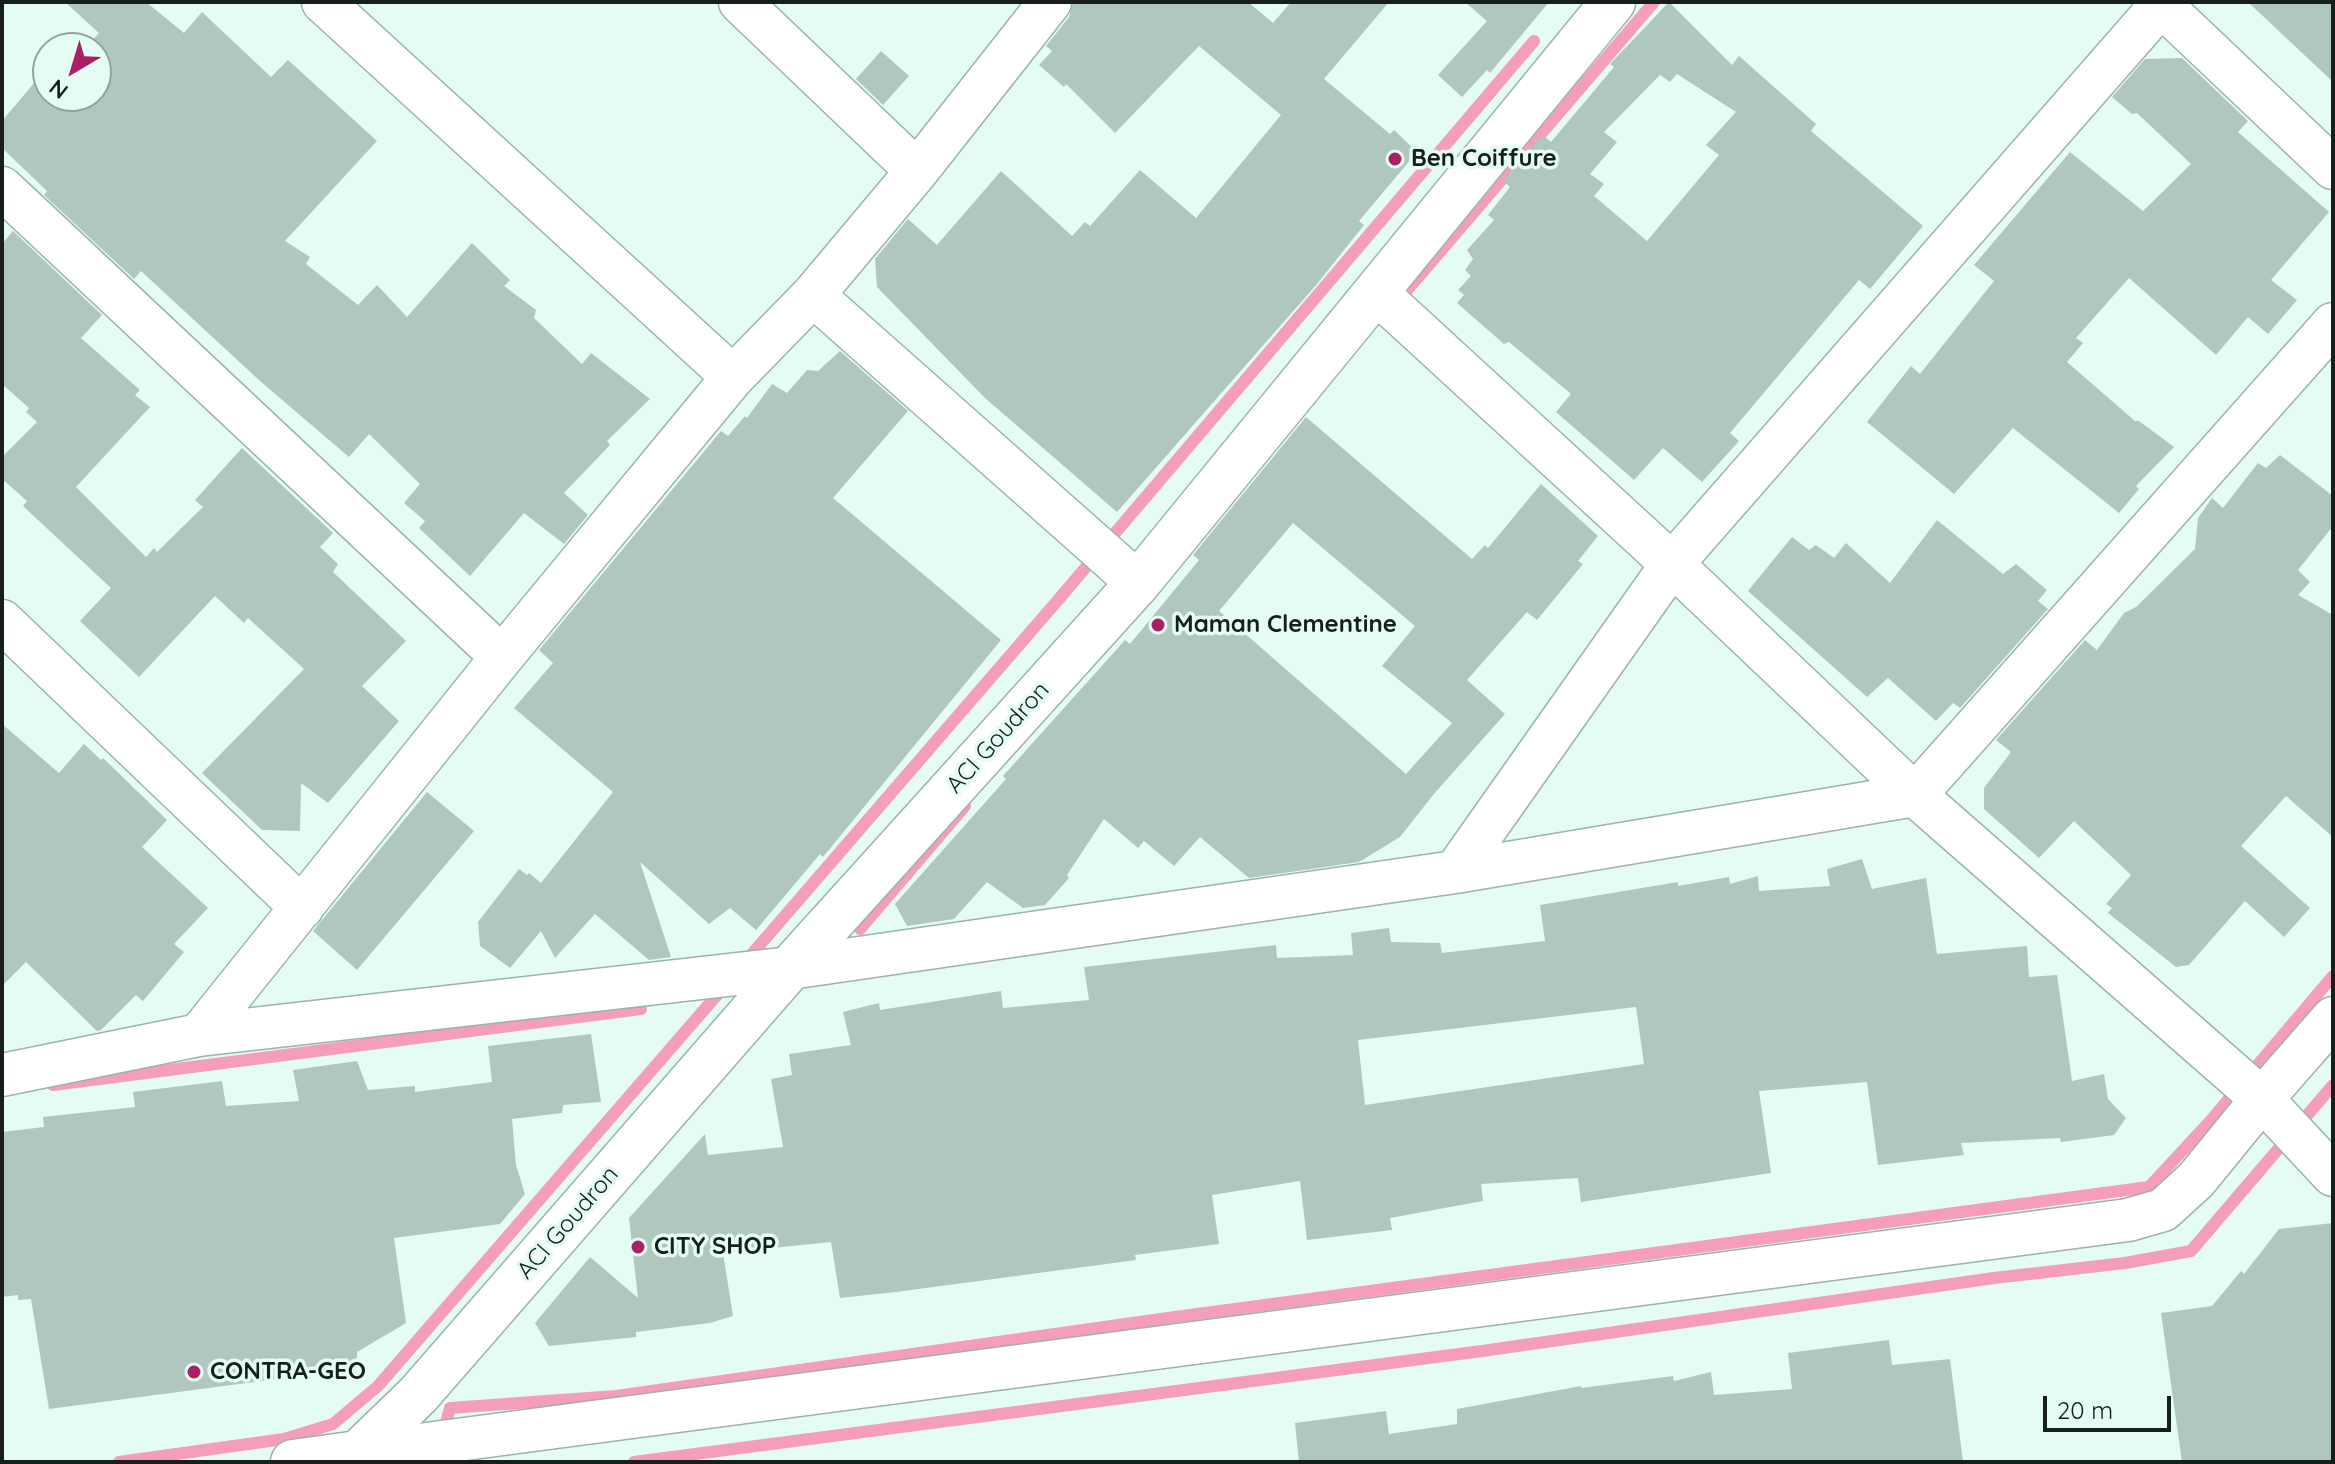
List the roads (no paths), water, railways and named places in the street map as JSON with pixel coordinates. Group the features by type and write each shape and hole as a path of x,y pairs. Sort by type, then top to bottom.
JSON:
{"street":[{"path":"323,2 733,377"},
{"path":"740,2 917,171"},
{"path":"199,1035 502,657 733,377 813,295 917,171 1050,2"},
{"name":"ACI Goudron","path":"359,1457 418,1395 790,968 1138,583 1613,2"},
{"path":"1455,872 1672,564 2159,4 2333,168"},
{"path":"2,188 502,657"},
{"path":"1377,293 1672,564 1915,795 2262,1099 2333,1175"},
{"path":"813,295 1138,583"},
{"path":"8,1068 199,1035 790,968 1455,872 1915,795 2333,324"},
{"path":"2,621 302,908"},
{"path":"293,1462 359,1457 2128,1220 2163,1210 2196,1180 2333,1018"}],"waterway":[{"path":"1396,303 1654,2"},
{"path":"745,962 1534,41"},
{"path":"860,929 965,806"},
{"path":"443,1434 450,1408 616,1396 1175,1317 2149,1187 2212,1119 2333,976"},
{"path":"119,1462 284,1439 333,1424 378,1386 723,988"},
{"path":"53,1085 641,1009"},
{"path":"634,1462 1482,1351 1994,1278 2125,1263 2191,1251 2333,1085"}],"place":[{"name":"Ben Coiffure","path":"1395,159"},
{"name":"Maman Clementine","path":"1158,625"},
{"name":"CITY SHOP","path":"638,1247"},
{"name":"CONTRA-GEO","path":"194,1372"}]}
